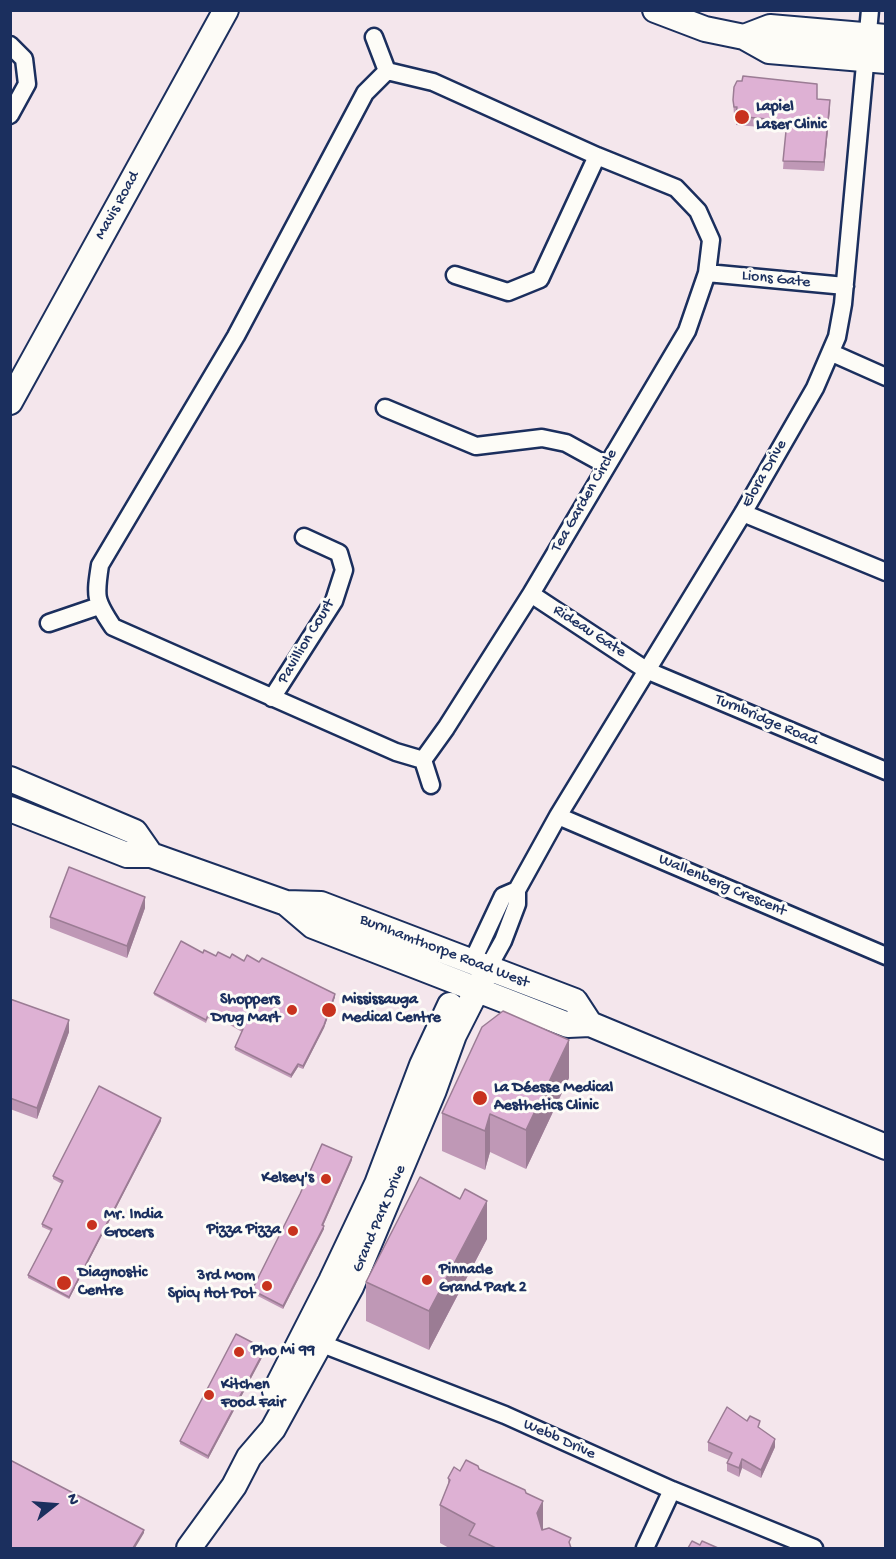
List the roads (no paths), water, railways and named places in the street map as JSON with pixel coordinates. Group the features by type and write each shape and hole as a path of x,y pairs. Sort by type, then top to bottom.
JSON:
{"main road":[{"name":"Mavis Road","path":"10,402 226,10"},
{"path":"655,10 705,29 744,37 769,51 875,61"},
{"path":"744,37 770,27 876,37"},
{"path":"10,779 135,832 151,855"},
{"name":"Burnhamthorpe Road West","path":"10,809 127,855 151,855 286,903 321,904 474,976 575,1001 590,1024"},
{"name":"Burnhamthorpe Road West","path":"474,976 509,1002 568,1025 590,1024 885,1147"},
{"name":"Grand Park Drive","path":"189,1548 234,1486 249,1457 257,1425 312,1340 351,1287 434,1090 474,976"},
{"name":"Grand Park Drive","path":"312,1340 331,1281 377,1185 422,1065 474,976"},
{"path":"434,1090 441,1086 465,1029 482,1012 509,1002"}],"street":[{"name":"Elora Drive","path":"474,976 503,896 517,890 558,816 743,513 832,353 841,321 875,61 876,37 870,10"},
{"path":"374,37 387,71 365,93 236,336 100,565 96,588 99,606 113,627 396,752 423,760 431,785"},
{"path":"10,45 24,59 27,84 10,115"},
{"name":"Tea Garden Circle","path":"387,71 433,82 597,156 676,188 698,211 711,240 707,273 687,331 531,594 447,728 423,760"},
{"path":"455,275 508,292 540,279 597,156"},
{"name":"Lions Gate","path":"707,273 845,286"},
{"path":"832,353 885,377"},
{"path":"385,408 476,446 542,438 566,443 606,465"},
{"path":"743,513 885,572"},
{"name":"Pavillion Court","path":"272,698 334,601 344,570 339,553 304,537"},
{"name":"Rideau Gate","path":"531,594 646,670"},
{"path":"49,624 99,606"},
{"name":"Turnbridge Road","path":"646,670 885,771"},
{"name":"Wallenberg Crescent","path":"558,816 885,956"},
{"name":"Webb Drive","path":"312,1340 505,1415 672,1490 814,1548"},
{"path":"645,1548 672,1490"}],"place":[{"name":"Lapiel Laser Clinic","path":"742,117"},
{"name":"Shoppers Drug Mart","path":"292,1010"},
{"name":"Mississauga Medical Centre","path":"329,1010"},
{"name":"La Déesse Medical Aesthetics Clinic","path":"480,1098"},
{"name":"Kelsey's","path":"326,1179"},
{"name":"Mr. India Grocers","path":"92,1225"},
{"name":"Pizza Pizza","path":"293,1231"},
{"name":"Pinnacle Grand Park 2","path":"427,1280"},
{"name":"Diagnostic Centre","path":"64,1283"},
{"name":"3rd Mom Spicy Hot Pot","path":"267,1286"},
{"name":"Pho Mi 99","path":"239,1352"},
{"name":"Kitchen Food Fair","path":"209,1395"}]}
